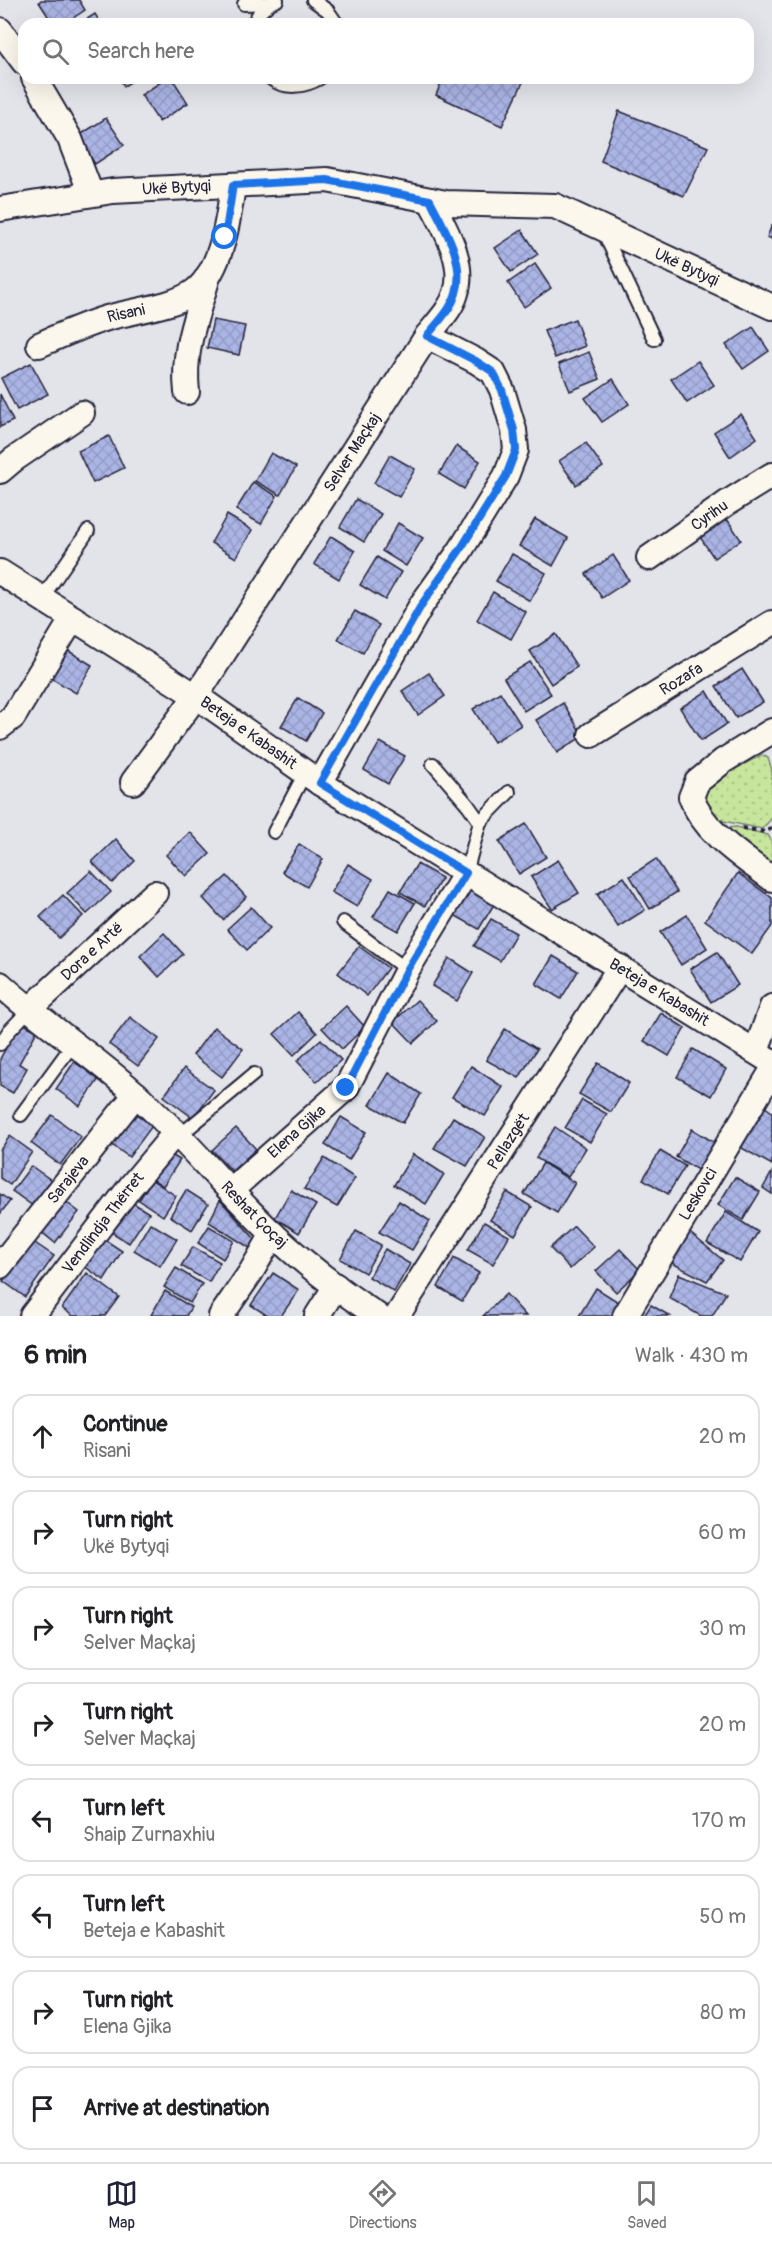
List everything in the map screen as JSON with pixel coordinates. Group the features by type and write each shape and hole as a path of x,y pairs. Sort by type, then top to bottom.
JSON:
{"street":[{"path":"0,30 18,54"},
{"path":"38,84 70,139 91,194"},
{"name":"Ukë Bytyqi","path":"0,209 113,191 327,180 446,203 555,206 772,307"},
{"name":"Risani","path":"188,392 186,375 188,341 208,276 225,237 233,185"},
{"name":"Selver Maçkaj","path":"133,782 196,696 427,336 449,308 456,293 459,274 446,231 430,200"},
{"name":"Risani","path":"39,345 71,330 179,298 195,291 208,276"},
{"path":"312,778 422,604 460,550 506,476 516,450 514,430 493,372 466,355 427,336"},
{"path":"0,471 82,413"},
{"name":"Cyrihu","path":"649,558 727,503 772,475"},
{"name":"Beteja e Kabashit","path":"0,572 196,696 312,778 764,1056"},
{"path":"0,728 12,717 74,618"},
{"name":"Rozafa","path":"591,735 772,622"},
{"path":"767,735 723,761 697,782 691,797 696,811 705,823 772,879"},
{"name":"Elena Gjika","path":"231,1190 346,1088 407,970 466,873"},
{"name":"Dora e Artë","path":"29,1010 155,893"},
{"name":"Pellazgët","path":"397,1316 620,967"},
{"name":"Reshat Çoçaj","path":"0,984 29,1010 136,1094 273,1234 304,1262 378,1316"},
{"path":"764,1056 772,1007"},
{"name":"Leskovci","path":"625,1316 772,1071"},
{"name":"Sarajeva","path":"0,1266 136,1094"},
{"name":"Vendlindja Thërret","path":"32,1316 131,1186 177,1134"},
{"path":"221,1316 273,1234"},
{"path":"317,1316 336,1286"}],"lane":[{"path":"313,0 328,10 333,18"},
{"path":"244,4 274,1"},
{"path":"256,18 274,1"},
{"path":"287,84 300,86 305,84"},
{"path":"601,228 654,339"},
{"path":"42,598 88,531"},
{"path":"433,764 480,822"},
{"path":"274,832 312,778"},
{"path":"466,873 480,822 508,792"},
{"path":"343,922 407,970"},
{"path":"0,1044 29,1010"},
{"path":"21,1114 73,1044"},
{"path":"177,1134 254,1074"}],"green space":[{"path":"762,755 768,758 772,770 772,818 762,829 714,819 704,808 704,796 708,789 730,772"},
{"path":"736,827 768,835 772,842 772,864 727,828"}],"building":[{"path":"41,0 79,0 85,10 73,18 49,18 39,2"},
{"path":"158,84 176,84 188,103 159,122 141,95"},
{"path":"441,84 522,84 502,126 436,95"},
{"path":"619,111 708,147 684,196 601,161"},
{"path":"106,118 124,145 95,164 77,137"},
{"path":"772,225 772,239 767,237"},
{"path":"522,230 538,254 511,272 495,248"},
{"path":"535,264 551,288 524,307 508,283"},
{"path":"575,319 585,346 555,358 544,331"},
{"path":"213,320 245,326 239,355 207,348"},
{"path":"753,327 769,351 743,369 726,345"},
{"path":"589,352 600,379 570,391 559,364"},
{"path":"698,361 714,385 687,403 671,379"},
{"path":"31,363 48,394 17,410 1,378"},
{"path":"613,379 629,404 602,422 585,398"},
{"path":"0,394 13,421 0,427"},
{"path":"741,414 757,438 730,457 714,432"},
{"path":"109,436 124,468 93,483 78,451"},
{"path":"586,443 603,467 576,485 559,461"},
{"path":"456,446 480,461 464,489 439,474"},
{"path":"271,453 296,467 280,495 255,481"},
{"path":"390,455 415,469 399,497 374,483"},
{"path":"253,482 277,496 261,524 236,510"},
{"path":"356,499 381,514 364,542 340,527"},
{"path":"227,515 252,530 236,558 211,543"},
{"path":"725,516 741,540 714,558 698,534"},
{"path":"535,519 568,538 553,566 519,546"},
{"path":"398,523 423,538 406,566 382,551"},
{"path":"331,536 355,551 339,579 314,564"},
{"path":"512,554 546,573 530,601 496,581"},
{"path":"613,555 629,580 602,598 586,574"},
{"path":"377,557 401,572 385,600 360,585"},
{"path":"493,592 526,612 511,639 477,620"},
{"path":"355,611 379,625 363,653 338,639"},
{"path":"556,634 577,667 551,684 530,651"},
{"path":"67,650 92,665 76,693 51,678"},
{"path":"530,662 551,694 524,711 504,678"},
{"path":"742,669 763,702 736,718 716,686"},
{"path":"429,673 445,696 418,715 402,691"},
{"path":"707,691 727,724 701,741 680,708"},
{"path":"500,692 521,725 494,742 473,709"},
{"path":"298,698 322,713 306,741 281,726"},
{"path":"563,703 583,736 557,753 536,720"},
{"path":"380,742 405,756 388,784 364,770"},
{"path":"526,824 546,857 519,874 499,841"},
{"path":"190,832 210,854 186,876 166,855"},
{"path":"116,839 135,861 112,883 92,862"},
{"path":"299,844 323,859 307,887 282,872"},
{"path":"656,859 677,892 650,909 630,876"},
{"path":"558,860 579,893 552,909 531,877"},
{"path":"348,864 373,879 357,907 331,892"},
{"path":"417,864 442,878 425,906 400,892"},
{"path":"91,871 111,892 87,914 67,893"},
{"path":"738,873 772,898 772,926 752,954 705,920"},
{"path":"227,876 246,897 223,920 203,898"},
{"path":"624,877 645,910 618,927 597,894"},
{"path":"471,887 496,901 479,929 454,915"},
{"path":"390,889 415,903 398,931 373,917"},
{"path":"63,895 83,916 59,938 40,917"},
{"path":"251,907 270,928 247,950 227,929"},
{"path":"687,915 707,948 681,965 660,932"},
{"path":"491,919 516,933 500,961 474,946"},
{"path":"164,933 183,954 159,977 140,956"},
{"path":"359,946 388,968 367,996 338,973"},
{"path":"717,952 738,985 711,1002 690,969"},
{"path":"553,956 578,971 561,999 536,984"},
{"path":"449,958 473,973 457,1001 432,986"},
{"path":"417,1000 437,1021 413,1043 393,1022"},
{"path":"346,1006 365,1027 342,1049 322,1028"},
{"path":"298,1012 317,1033 294,1055 274,1034"},
{"path":"661,1013 685,1028 669,1056 644,1041"},
{"path":"130,1017 159,1039 138,1066 109,1044"},
{"path":"20,1022 37,1031 19,1064 27,1068 13,1093 0,1086 0,1059"},
{"path":"214,1027 243,1049 222,1077 193,1055"},
{"path":"505,1029 537,1049 519,1078 486,1060"},
{"path":"321,1039 341,1060 317,1082 297,1061"},
{"path":"693,1049 726,1069 711,1096 677,1077"},
{"path":"74,1062 99,1079 80,1106 56,1089"},
{"path":"598,1063 629,1083 611,1112 579,1094"},
{"path":"471,1066 503,1087 485,1116 452,1097"},
{"path":"184,1068 214,1090 193,1118 164,1096"},
{"path":"389,1073 421,1094 403,1123 370,1105"},
{"path":"582,1100 607,1114 590,1142 565,1128"},
{"path":"764,1106 772,1112 772,1165 740,1147"},
{"path":"131,1110 152,1126 129,1157 108,1142"},
{"path":"52,1115 81,1137 60,1165 31,1143"},
{"path":"341,1117 366,1132 349,1160 325,1145"},
{"path":"453,1117 485,1137 467,1166 434,1148"},
{"path":"555,1127 586,1148 568,1177 536,1158"},
{"path":"236,1128 256,1149 232,1171 212,1150"},
{"path":"692,1129 717,1144 701,1172 676,1157"},
{"path":"10,1136 32,1152 10,1185 0,1178 0,1150"},
{"path":"165,1151 180,1160 163,1186 149,1177"},
{"path":"660,1151 685,1166 668,1194 643,1179"},
{"path":"413,1154 444,1174 426,1204 394,1185"},
{"path":"324,1158 355,1178 337,1207 304,1189"},
{"path":"543,1163 575,1183 557,1213 524,1194"},
{"path":"31,1166 51,1180 33,1206 12,1191"},
{"path":"772,1172 772,1194 763,1188"},
{"path":"735,1177 760,1192 743,1220 718,1205"},
{"path":"152,1180 176,1196 163,1216 139,1200"},
{"path":"186,1190 208,1204 192,1230 170,1216"},
{"path":"291,1190 316,1205 299,1233 275,1218"},
{"path":"507,1192 532,1207 515,1235 490,1220"},
{"path":"0,1194 10,1201 0,1214"},
{"path":"62,1199 79,1212 55,1243 39,1230"},
{"path":"127,1199 149,1213 129,1243 108,1230"},
{"path":"220,1200 256,1240 253,1250 209,1222"},
{"path":"399,1201 430,1221 412,1250 379,1232"},
{"path":"726,1212 758,1232 740,1262 707,1243"},
{"path":"484,1222 509,1236 493,1264 468,1250"},
{"path":"150,1223 177,1239 160,1266 134,1250"},
{"path":"209,1226 234,1241 223,1259 198,1243"},
{"path":"574,1226 594,1247 570,1269 550,1248"},
{"path":"685,1229 723,1260 707,1281 666,1260"},
{"path":"356,1231 381,1245 365,1273 340,1259"},
{"path":"99,1236 122,1251 104,1280 81,1264"},
{"path":"32,1241 54,1256 25,1297 3,1281"},
{"path":"193,1247 220,1262 209,1282 181,1266"},
{"path":"385,1249 410,1264 394,1292 369,1277"},
{"path":"620,1249 640,1270 616,1292 596,1271"},
{"path":"454,1258 479,1273 462,1301 438,1287"},
{"path":"176,1268 202,1284 190,1303 164,1287"},
{"path":"87,1273 119,1297 105,1316 73,1316 62,1308"},
{"path":"273,1273 299,1290 281,1316 268,1316 251,1305"},
{"path":"679,1274 726,1293 712,1316 701,1316 669,1298"},
{"path":"596,1288 620,1303 613,1316 579,1316"},
{"path":"165,1291 191,1307 186,1316 151,1315"},
{"path":"506,1294 526,1316 483,1316"},
{"path":"651,1305 670,1316 644,1316"}],"route":[{"path":"225,237 233,185 327,180 430,200 446,231 459,274 456,293 449,308 427,336 440,341 493,372 502,390 514,430 516,450 506,476 460,550 422,604 320,783 466,873 407,970 346,1088"}]}
